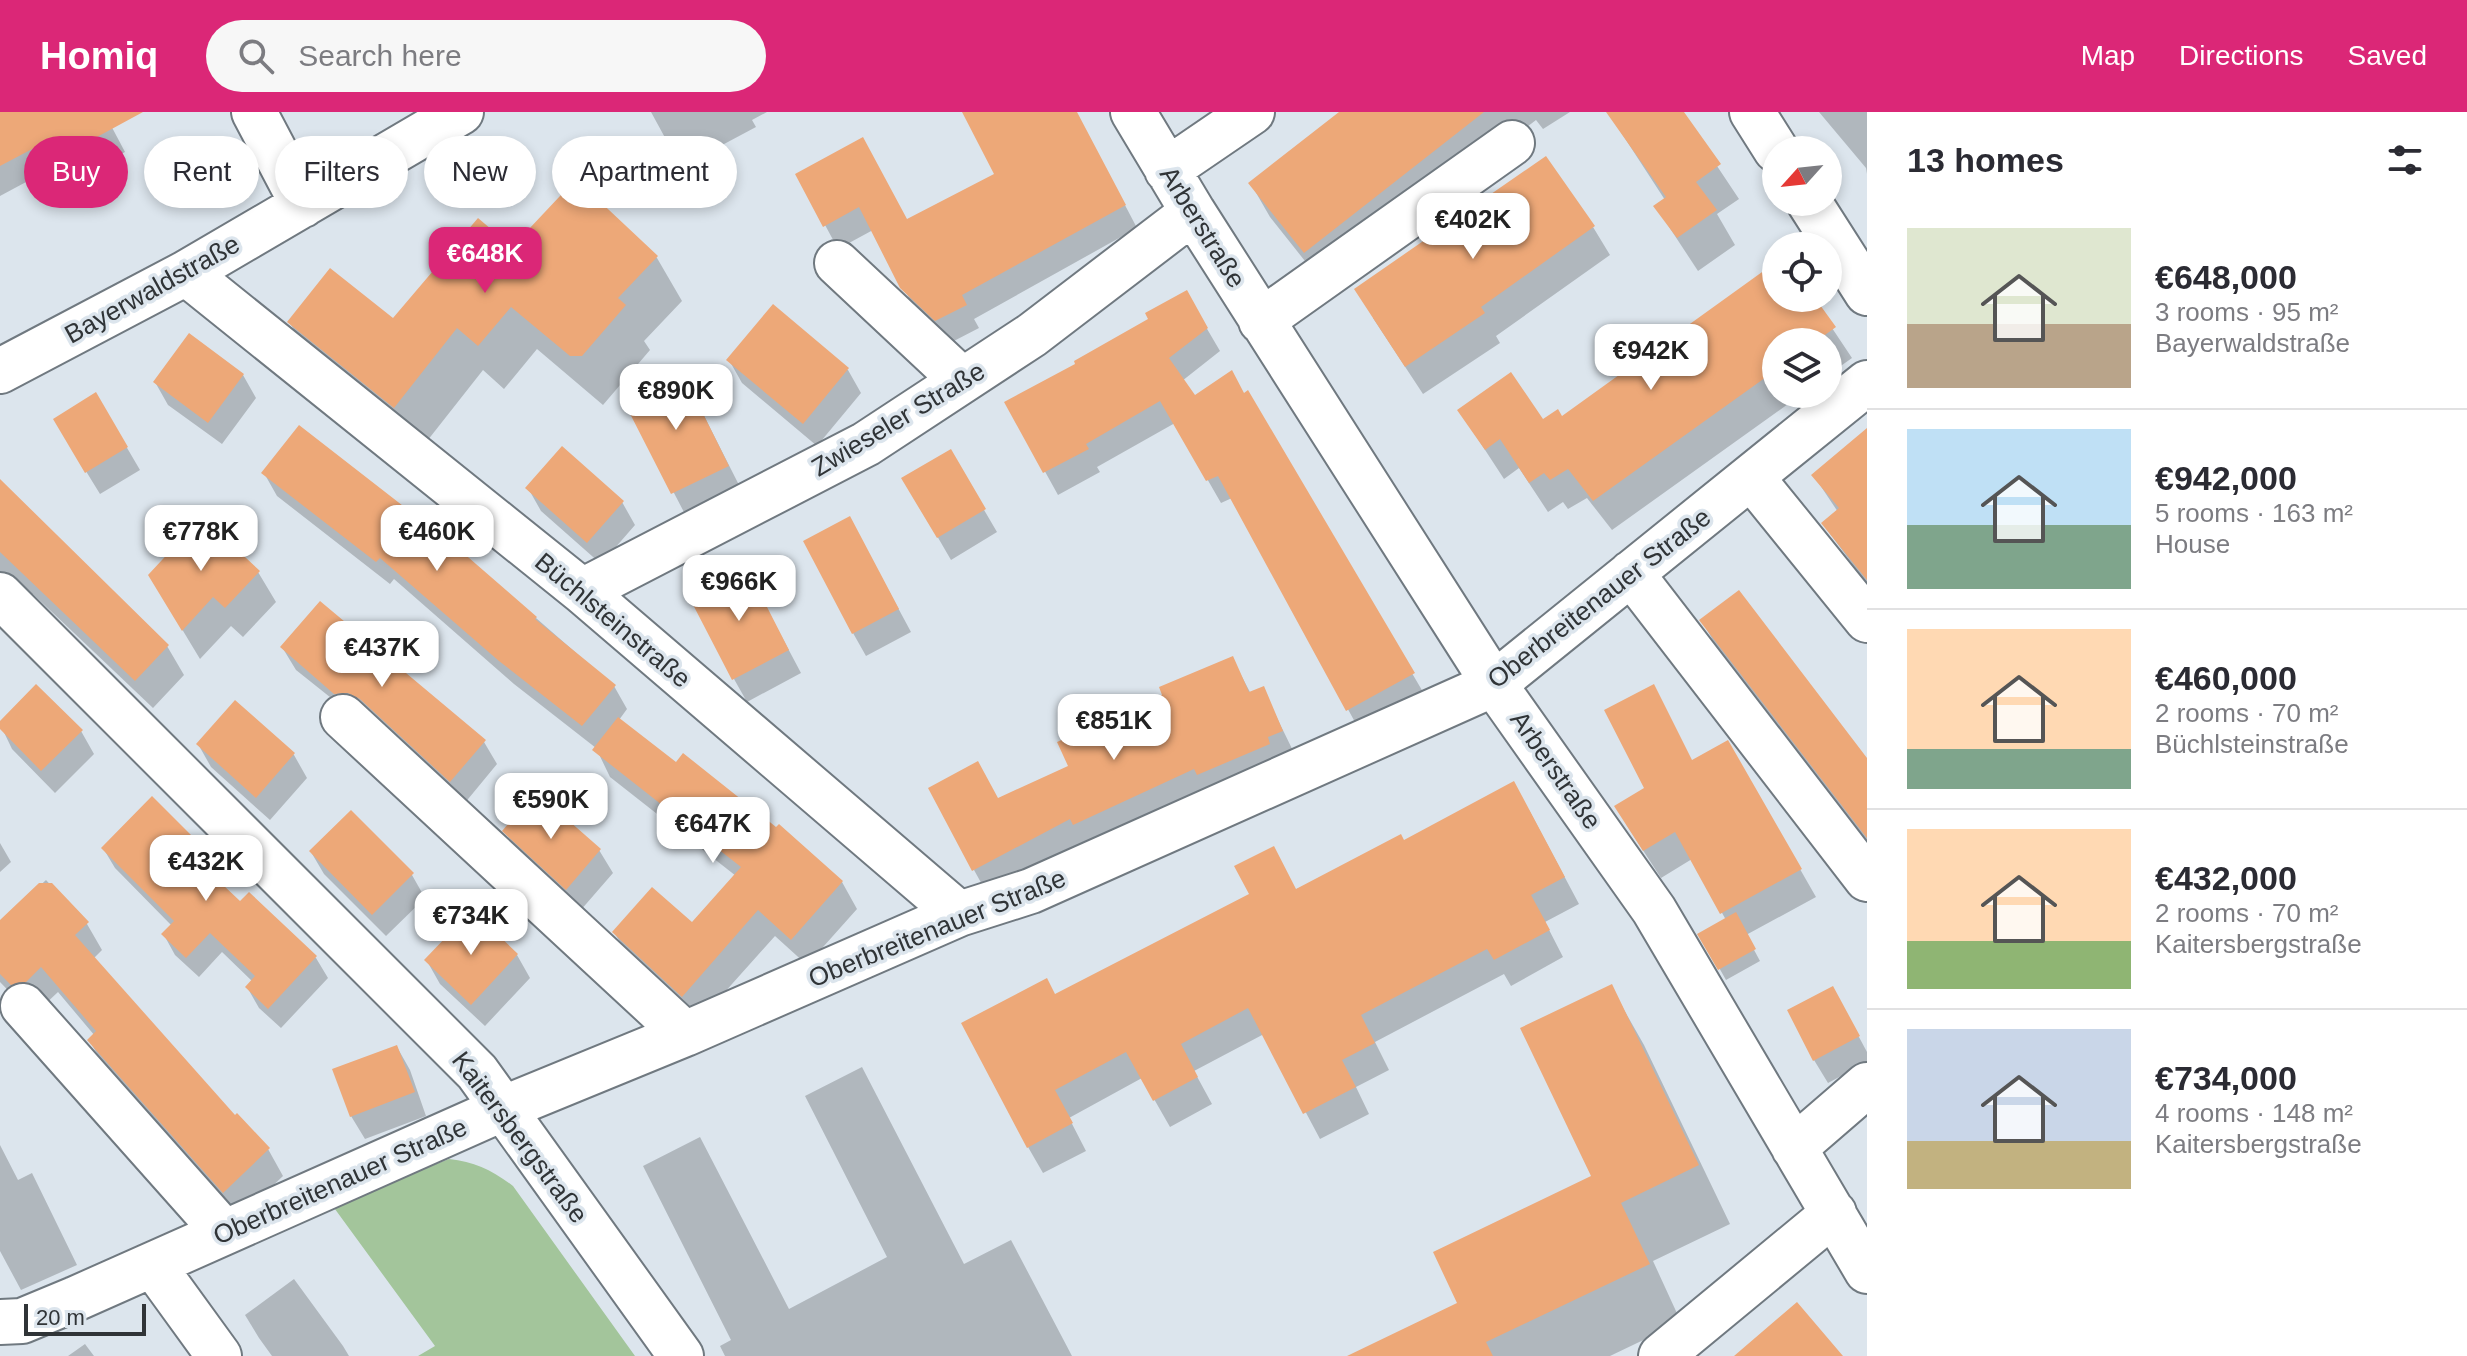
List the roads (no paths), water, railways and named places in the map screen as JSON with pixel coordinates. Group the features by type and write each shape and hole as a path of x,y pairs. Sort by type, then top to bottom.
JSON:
{"street":[{"path":"254,112 275,152"},
{"name":"Bayerwaldstraße","path":"408,143 461,112"},
{"name":"Arberstraße","path":"1133,112 1261,321 1494,684 1654,910 1867,1271"},
{"path":"1167,170 1252,112"},
{"path":"1752,112 1767,136"},
{"path":"1261,321 1512,143"},
{"name":"Bayerwaldstraße","path":"0,371 186,273 298,208"},
{"name":"Zwieseler Straße","path":"582,591 866,444 1032,335 1193,212"},
{"path":"1818,216 1867,293"},
{"path":"837,263 962,380"},
{"name":"Büchlsteinstraße","path":"186,273 582,591 959,914"},
{"name":"Oberbreitenauer Straße","path":"0,1322 22,1321 75,1299 502,1109 685,1034 959,914 1031,891 1494,684 1867,383"},
{"path":"1752,478 1867,620"},
{"path":"1631,573 1867,879"},
{"name":"Kaitersbergstraße","path":"0,595 477,1072 681,1356"},
{"path":"343,717 685,1034"},
{"path":"23,1006 224,1232"},
{"path":"1794,1148 1867,1085"},
{"path":"1661,1356 1834,1213"},
{"path":"153,1265 219,1356"}]}
